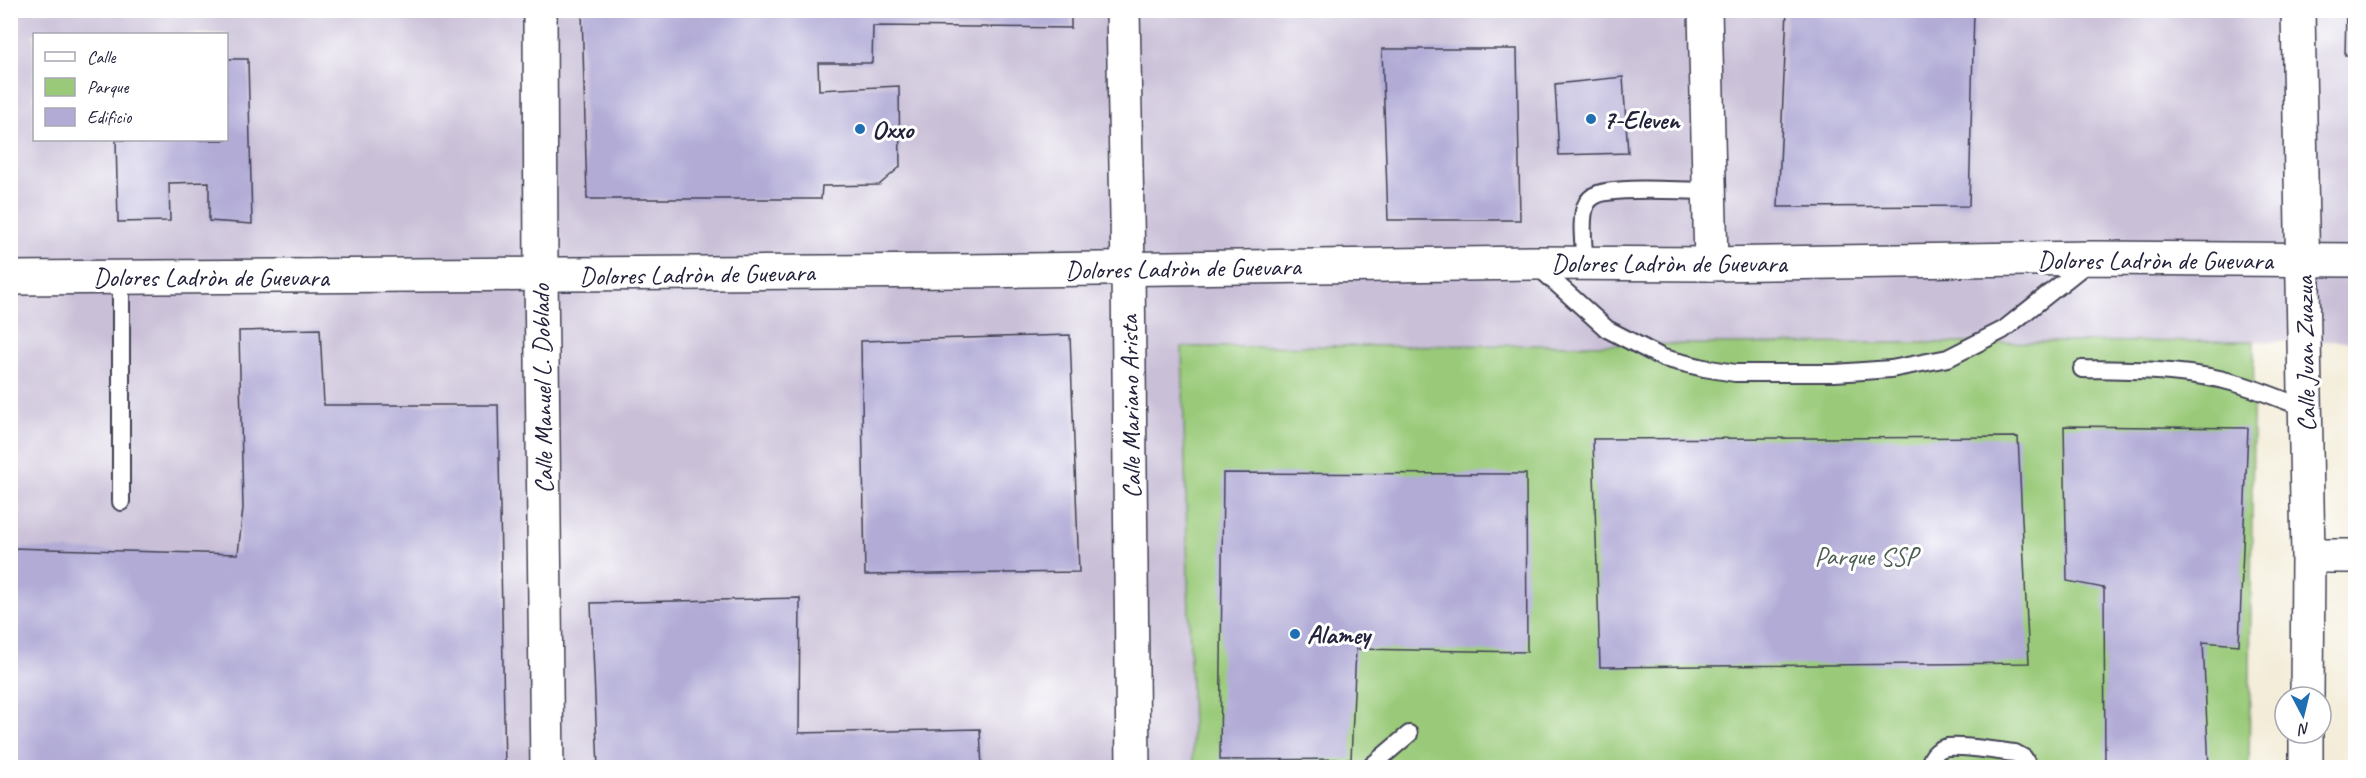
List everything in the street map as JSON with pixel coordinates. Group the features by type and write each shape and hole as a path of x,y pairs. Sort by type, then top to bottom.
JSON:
{"street":[{"name":"Calle Manuel L. Doblado","path":"540,10 547,768"},
{"name":"Calle Mariano Arista","path":"1123,10 1133,768"},
{"path":"1705,10 1711,264"},
{"name":"Calle Juan Zuazua","path":"2298,10 2308,556 2307,685"},
{"name":"Dolores Ladròn de Guevara","path":"10,278 541,275 1533,263 1711,264 2093,258 2355,260"},
{"path":"2308,556 2355,556"},
{"path":"2306,745 2306,768"}],"lane":[{"path":"1585,263 1583,214 1586,204 1593,196 1605,192 1622,191 1709,191"},
{"path":"1533,263 1607,329 1663,358 1735,373 1835,373 1891,369 1948,358 2002,330 2093,258"},
{"path":"121,277 121,502"},
{"path":"2082,369 2172,372 2208,377 2238,384 2305,408"},
{"path":"1369,768 1409,734"},
{"path":"1929,768 1930,760 1935,753 1947,747 2015,753 2024,758 2029,768"}],"shaded area":[{"path":"10,11 2355,11 2355,341 1182,347 1193,767 11,767"},
{"path":"2355,537 2356,767 2351,767"}],"green space":[{"name":"Parque SSP","path":"2254,341 2249,767 1193,767 1182,347"}],"building":[{"path":"582,10 1071,10 1071,28 873,26 872,63 818,63 819,90 899,86 900,167 879,185 822,186 821,199 587,199"},
{"path":"1787,10 1974,10 1969,206 1778,207"},
{"path":"2346,10 2356,10 2356,55 2345,55"},
{"path":"1382,49 1517,49 1520,220 1388,220"},
{"path":"228,59 248,59 252,224 209,221 209,182 169,183 170,221 118,222 116,141 228,141"},
{"name":"7-Eleven","path":"1623,77 1628,153 1559,155 1555,84"},
{"path":"320,329 324,405 498,405 505,768 10,768 10,548 238,554 243,508 239,331"},
{"path":"1070,335 1079,572 865,575 861,341"},
{"path":"2064,426 2248,428 2239,645 2203,642 2209,768 2105,768 2104,588 2067,581"},
{"path":"2018,437 2029,663 1600,667 1593,439"},
{"path":"1223,473 1526,474 1527,652 1356,649 1351,759 1220,760"},
{"path":"800,598 799,733 980,729 982,768 598,768 591,603"}],"place":[{"name":"7-Eleven","path":"1591,119"},
{"name":"Oxxo","path":"860,129"},
{"name":"Alamey","path":"1295,634"}]}
